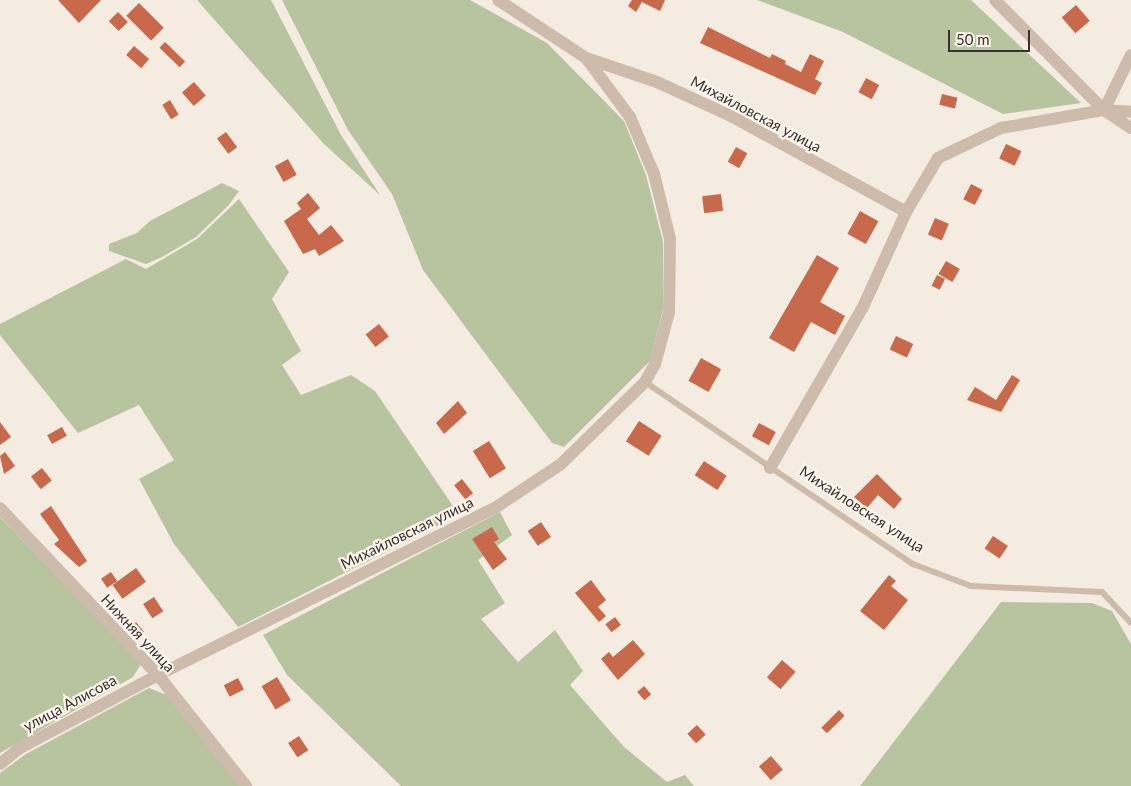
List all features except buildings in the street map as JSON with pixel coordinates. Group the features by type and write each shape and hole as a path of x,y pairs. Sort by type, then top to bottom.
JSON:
{"street":[{"name":"Михайловская улица","path":"498,0 586,58 657,82 731,116 906,212"},
{"path":"995,0 1104,110 1131,128"},
{"path":"1104,110 1131,55"},
{"name":"Михайловская улица","path":"158,675 495,508 561,464 645,382 655,364 669,312 670,239 654,174 630,117 586,58"},
{"path":"770,468 863,307 906,212 938,158 1001,128 1104,110 1131,112"},
{"name":"Нижняя улица","path":"0,508 158,675 246,786"},
{"name":"улица Алисова","path":"0,764 20,748 158,675"}],"lane":[{"name":"Михайловская улица","path":"645,382 914,564 971,586 1102,592 1131,623"}],"green space":[{"path":"197,0 271,0 341,135 380,195 324,144"},
{"path":"282,0 470,0 547,43 624,121 646,175 663,242 663,310 650,361 564,447 552,443 423,270 392,194 348,130"},
{"path":"757,0 971,0 1081,103 1003,114 843,32"},
{"path":"222,183 239,191 228,206 196,237 146,264 109,251 109,244 137,233 150,221"},
{"path":"239,199 289,272 272,299 301,351 282,365 301,395 351,375 375,391 459,515 238,627 174,544 139,479 174,460 139,405 78,433 0,335 0,324 126,259 146,269 197,239"},
{"path":"500,512 512,535 478,560 505,603 481,619 518,662 555,630 583,671 570,685 624,747 667,782 685,775 694,786 401,786 287,675 263,635"},
{"path":"0,517 141,664 133,677 0,753"},
{"path":"1001,602 1092,603 1112,611 1131,644 1131,786 860,786"},
{"path":"149,688 167,695 240,786 0,786 0,773 26,754"}]}
